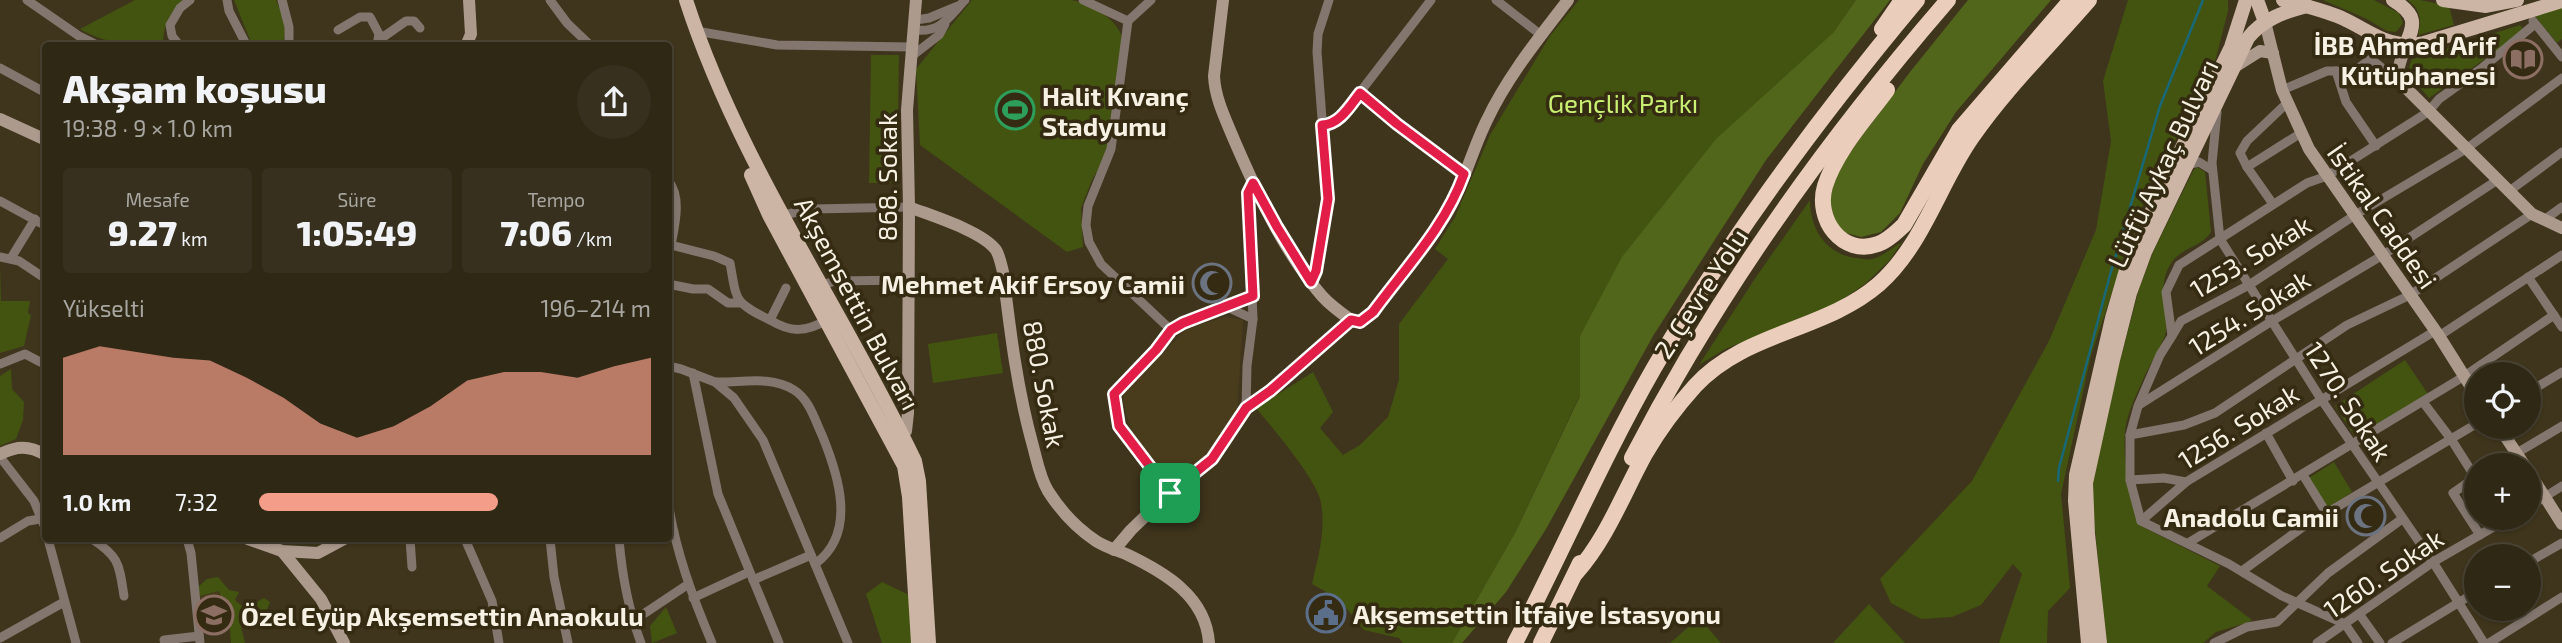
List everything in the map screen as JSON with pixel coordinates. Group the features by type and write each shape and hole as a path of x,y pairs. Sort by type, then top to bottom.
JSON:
{"highway":[{"path":"1848,86 1902,0"},
{"name":"2. Çevre Yolu","path":"1515,643 1585,497 1654,368 1762,199 1917,0"},
{"name":"2. Çevre Yolu","path":"1541,643 1656,412 1719,305 1806,179 1908,47 1948,0"},
{"path":"1908,47 1892,83 1851,139 1825,185 1822,207 1829,227 1841,239 1857,245 1866,247 1879,244 1904,225 1959,130 2071,0"},
{"path":"1576,572 1604,533 1646,453 1691,390 1713,368 1729,357 1835,312 1879,284 1906,254 1973,136 2089,0"}],"main road":[{"name":"Akşemsettin Bulvarı","path":"676,0 712,92 769,215 897,439"},
{"name":"Akşemsettin Bulvarı","path":"687,0 718,86 782,215 822,285 919,481 929,643"},
{"name":"Lütfü Aykaç Bulvarı","path":"2100,643 2087,597 2075,501 2076,475 2118,297 2138,240 2231,47 2246,0"},
{"path":"2257,0 2265,22"},
{"path":"2283,0 2340,18 2390,43 2404,46 2424,43 2562,1"},
{"path":"2393,0 2411,13 2413,19 2404,46"},
{"path":"2443,0 2526,12"},
{"name":"Lütfü Aykaç Bulvarı","path":"2088,643 2086,483 2094,438 2136,274 2248,38 2265,22 2307,6"},
{"name":"Akşemsettin Bulvarı","path":"909,464 918,643"}],"street":[{"path":"27,0 91,42"},
{"path":"177,42 172,36 170,25 180,8 190,0"},
{"path":"227,0 229,11 245,42"},
{"path":"282,0 289,27 289,42"},
{"path":"469,0 470,42"},
{"path":"550,0 567,23 587,42"},
{"name":"868. Sokak","path":"897,439 906,430 908,413 908,110 916,0"},
{"path":"1083,0 1128,21"},
{"path":"1151,0 1128,21 1111,149 1088,206 1086,225 1089,242 1101,264 1171,330"},
{"path":"1223,0 1216,44 1214,85 1222,111 1253,183 1311,282 1331,305 1351,320 1360,322 1373,312 1455,200 1496,102 1568,0"},
{"path":"1311,282 1316,271 1328,199 1317,52 1318,34 1329,0"},
{"path":"1322,125 1330,125 1337,120 1431,0"},
{"path":"1496,0 1541,35"},
{"path":"696,31 777,46 912,52 939,35 962,3"},
{"path":"915,25 962,3"},
{"path":"2172,336 2166,292 2179,265 2307,183 2327,176 2428,112 2438,99 2482,68 2526,12 2562,57"},
{"path":"338,30 365,15 374,21 378,42"},
{"path":"379,42 410,19 420,28"},
{"name":"İstikal Caddesi","path":"2265,22 2282,90 2301,133 2327,176 2437,333 2463,377"},
{"path":"915,25 931,30 945,24"},
{"path":"2403,85 2398,71 2404,46"},
{"path":"2233,68 2260,51 2273,53"},
{"path":"2282,90 2327,71 2353,72 2371,59 2403,85 2496,181 2532,214 2562,228"},
{"path":"0,68 42,91"},
{"path":"2336,71 2346,102 2376,146"},
{"name":"1253. Sokak","path":"2141,521 2130,480 2130,435 2138,406 2160,355 2181,321 2249,285 2355,215 2466,149 2562,79"},
{"path":"1360,93 1464,174"},
{"name":"1270. Sokak","path":"2219,97 2212,170 2220,239 2321,399 2487,643"},
{"path":"2273,204 2240,153 2247,141 2287,103"},
{"path":"0,119 42,139"},
{"path":"2247,167 2301,133"},
{"path":"2508,192 2562,152"},
{"path":"2186,165 2199,162 2212,170"},
{"name":"1254. Sokak","path":"2138,406 2272,321 2384,256 2496,181"},
{"path":"1246,408 1247,366 1253,319 1248,193 1253,183"},
{"path":"672,185 676,204 672,232"},
{"path":"0,201 42,223"},
{"path":"782,215 814,209 909,207"},
{"name":"880. Sokak","path":"909,207 968,232 995,248 1003,272 1029,433 1046,488 1083,531 1114,550"},
{"path":"2544,220 2562,207"},
{"path":"2130,435 2184,425 2215,412 2347,325 2410,295 2532,214"},
{"path":"12,258 35,219"},
{"path":"672,246 714,256 730,263 737,300 782,327 797,331 827,320"},
{"name":"1256. Sokak","path":"2141,521 2186,482 2321,399 2437,333 2562,255"},
{"path":"0,257 12,258 42,277"},
{"path":"2528,277 2562,327"},
{"path":"822,285 835,281 909,280"},
{"path":"672,285 708,289 727,303 740,303"},
{"path":"770,320 786,288"},
{"path":"1170,493 1119,426 1114,394 1156,350 1171,330 1253,296"},
{"path":"1227,307 1253,319"},
{"path":"2189,543 2423,402 2554,315"},
{"path":"1209,643 1208,632 1191,597 1161,573 1114,550 1170,493 1212,459 1246,408 1270,391 1351,320"},
{"path":"0,364 25,354 42,363"},
{"path":"672,367 715,382 734,398 763,440 848,643"},
{"path":"2541,385 2562,372"},
{"path":"692,373 718,494 779,643"},
{"path":"693,598 751,576 825,556 833,542 842,500 835,470 814,417 796,390 761,380 715,382"},
{"path":"2423,402 2464,459"},
{"path":"2507,439 2516,453 2562,426"},
{"path":"2242,571 2300,529 2464,431"},
{"path":"2266,433 2293,481"},
{"path":"42,453 29,447 19,447 0,455 42,516"},
{"path":"2302,475 2327,514"},
{"path":"2130,480 2164,478 2186,482"},
{"path":"2464,485 2453,493 2464,510"},
{"path":"2541,500 2562,486"},
{"path":"2541,493 2562,524"},
{"path":"0,538 28,521 42,518"},
{"path":"2214,643 2247,626 2277,622 2338,565 2402,519"},
{"path":"2141,521 2189,543 2297,603 2346,624 2358,643"},
{"path":"672,527 687,585 712,643"},
{"path":"2477,530 2480,535"},
{"name":"1260. Sokak","path":"2317,643 2433,562 2489,530"},
{"path":"49,542 76,643"},
{"path":"96,542 118,562 124,596"},
{"path":"164,643 164,640 200,640 188,542"},
{"path":"256,542 282,551 318,553 338,542"},
{"path":"410,542 412,567"},
{"path":"466,542 492,601 499,643"},
{"path":"550,542 554,577 568,643"},
{"path":"619,542 622,575 641,643"},
{"path":"2541,555 2562,543"},
{"path":"282,551 321,599 344,643"},
{"path":"633,621 687,585"},
{"path":"2487,643 2562,597"},
{"path":"2392,643 2464,599"},
{"path":"0,638 64,601"},
{"path":"2360,615 2380,643"}],"shaded area":[{"path":"1225,317 1243,320 1237,410 1213,450 1173,487 1132,435 1123,402 1125,388 1189,328"},
{"name":"Özel Eyüp Akşemsettin Anaokulu","path":"218,591 227,622 205,626 200,596"}],"green space":[{"path":"135,0 184,0 166,24 163,42 113,42 80,29"},
{"path":"234,0 276,0 286,24 283,42 251,42"},
{"name":"Halit Kıvanç Stadyumu","path":"972,0 1071,0 1102,13 1119,30 1122,37 1106,156 1092,180 1081,208 1083,247 1067,252 920,145 916,69"},
{"name":"Gençlik Parkı","path":"1579,0 1856,0 1833,33 1580,336 1580,395 1516,531 1452,643 1403,643 1399,638 1364,630 1339,599 1312,584 1322,534 1318,493 1293,454 1256,408 1313,372 1333,412 1320,428 1343,455 1360,445 1388,417 1399,380 1399,324 1448,259 1435,249 1455,217 1490,135 1550,36"},
{"path":"1856,0 1890,0 1766,160 1653,336 1546,529 1506,592 1462,643 1452,643 1516,531 1580,396 1580,336 1622,257 1716,139 1833,33"},
{"path":"1968,0 2051,0 1956,112 1923,164 1900,213 1881,232 1861,237 1846,233 1831,220 1829,199 1841,164"},
{"path":"2128,0 2228,0 2228,11 2216,58 2139,213 2091,355 2061,494 2070,588 2048,611 2047,643 1999,643 2022,574 2013,564 1981,605 1952,617 1921,619 1891,603 1880,579 1972,481 2049,341 2096,230 2111,141 2103,81"},
{"path":"2323,0 2374,0 2399,13 2403,23 2396,32 2387,31"},
{"path":"2407,0 2449,6 2454,25 2418,35 2419,16 2412,3"},
{"path":"2562,8 2562,39 2557,43 2535,16"},
{"path":"2520,25 2525,31 2429,98 2411,77 2409,67 2412,59"},
{"path":"871,55 899,55 897,183 869,183"},
{"path":"2197,167 2205,172 2211,232 2174,259 2166,273 2163,290 2166,332 2128,417 2124,443 2126,467 2139,525 2220,566 2207,586 2252,620 2216,632 2203,643 2106,643 2092,497 2093,479 2139,289 2153,252"},
{"path":"1810,200 1817,230 1822,239 1837,252 1846,256 1871,259 1902,242 1889,261 1865,284 1831,307 1725,349 1699,365 1756,277"},
{"path":"0,264 1,301 30,301 28,313 31,315 24,346 0,353"},
{"path":"997,333 1003,373 933,383 928,344"},
{"path":"2405,360 2428,394 2356,438 2335,406"},
{"path":"11,369 12,389 24,402 23,420 16,439 0,446 0,376"},
{"path":"2334,462 2352,492 2326,509 2307,479"},
{"path":"218,577 229,590 239,592 235,600 245,609 264,598 270,602 260,627 241,627 245,643 231,643 219,591 200,596 198,587 207,579"},
{"path":"882,582 909,595 912,643 882,643 866,594"},
{"path":"1869,604 1905,643 1833,643"},
{"path":"666,607 677,633 652,643 650,626"},
{"path":"1699,618 1721,643 1670,643"}],"waterway":[{"path":"2058,481 2059,468 2110,275 2160,106 2203,0"}],"place":[{"name":"İBB Ahmed Arif Kütüphanesi","path":"2523,59"},
{"name":"Halit Kıvanç Stadyumu","path":"1015,110"},
{"name":"Mehmet Akif Ersoy Camii","path":"1212,283"},
{"name":"Anadolu Camii","path":"2366,516"},
{"name":"Akşemsettin İtfaiye İstasyonu","path":"1326,613"},
{"name":"Özel Eyüp Akşemsettin Anaokulu","path":"214,615"}],"route":[{"path":"1360,93 1464,174 1455,200 1443,220 1373,312 1360,322 1351,320 1270,391 1246,408 1212,459 1170,493 1119,426 1114,394 1156,350 1171,330 1253,296 1248,193 1253,183 1311,282 1316,271 1328,199 1322,125 1330,125 1337,120 1360,93"}]}
